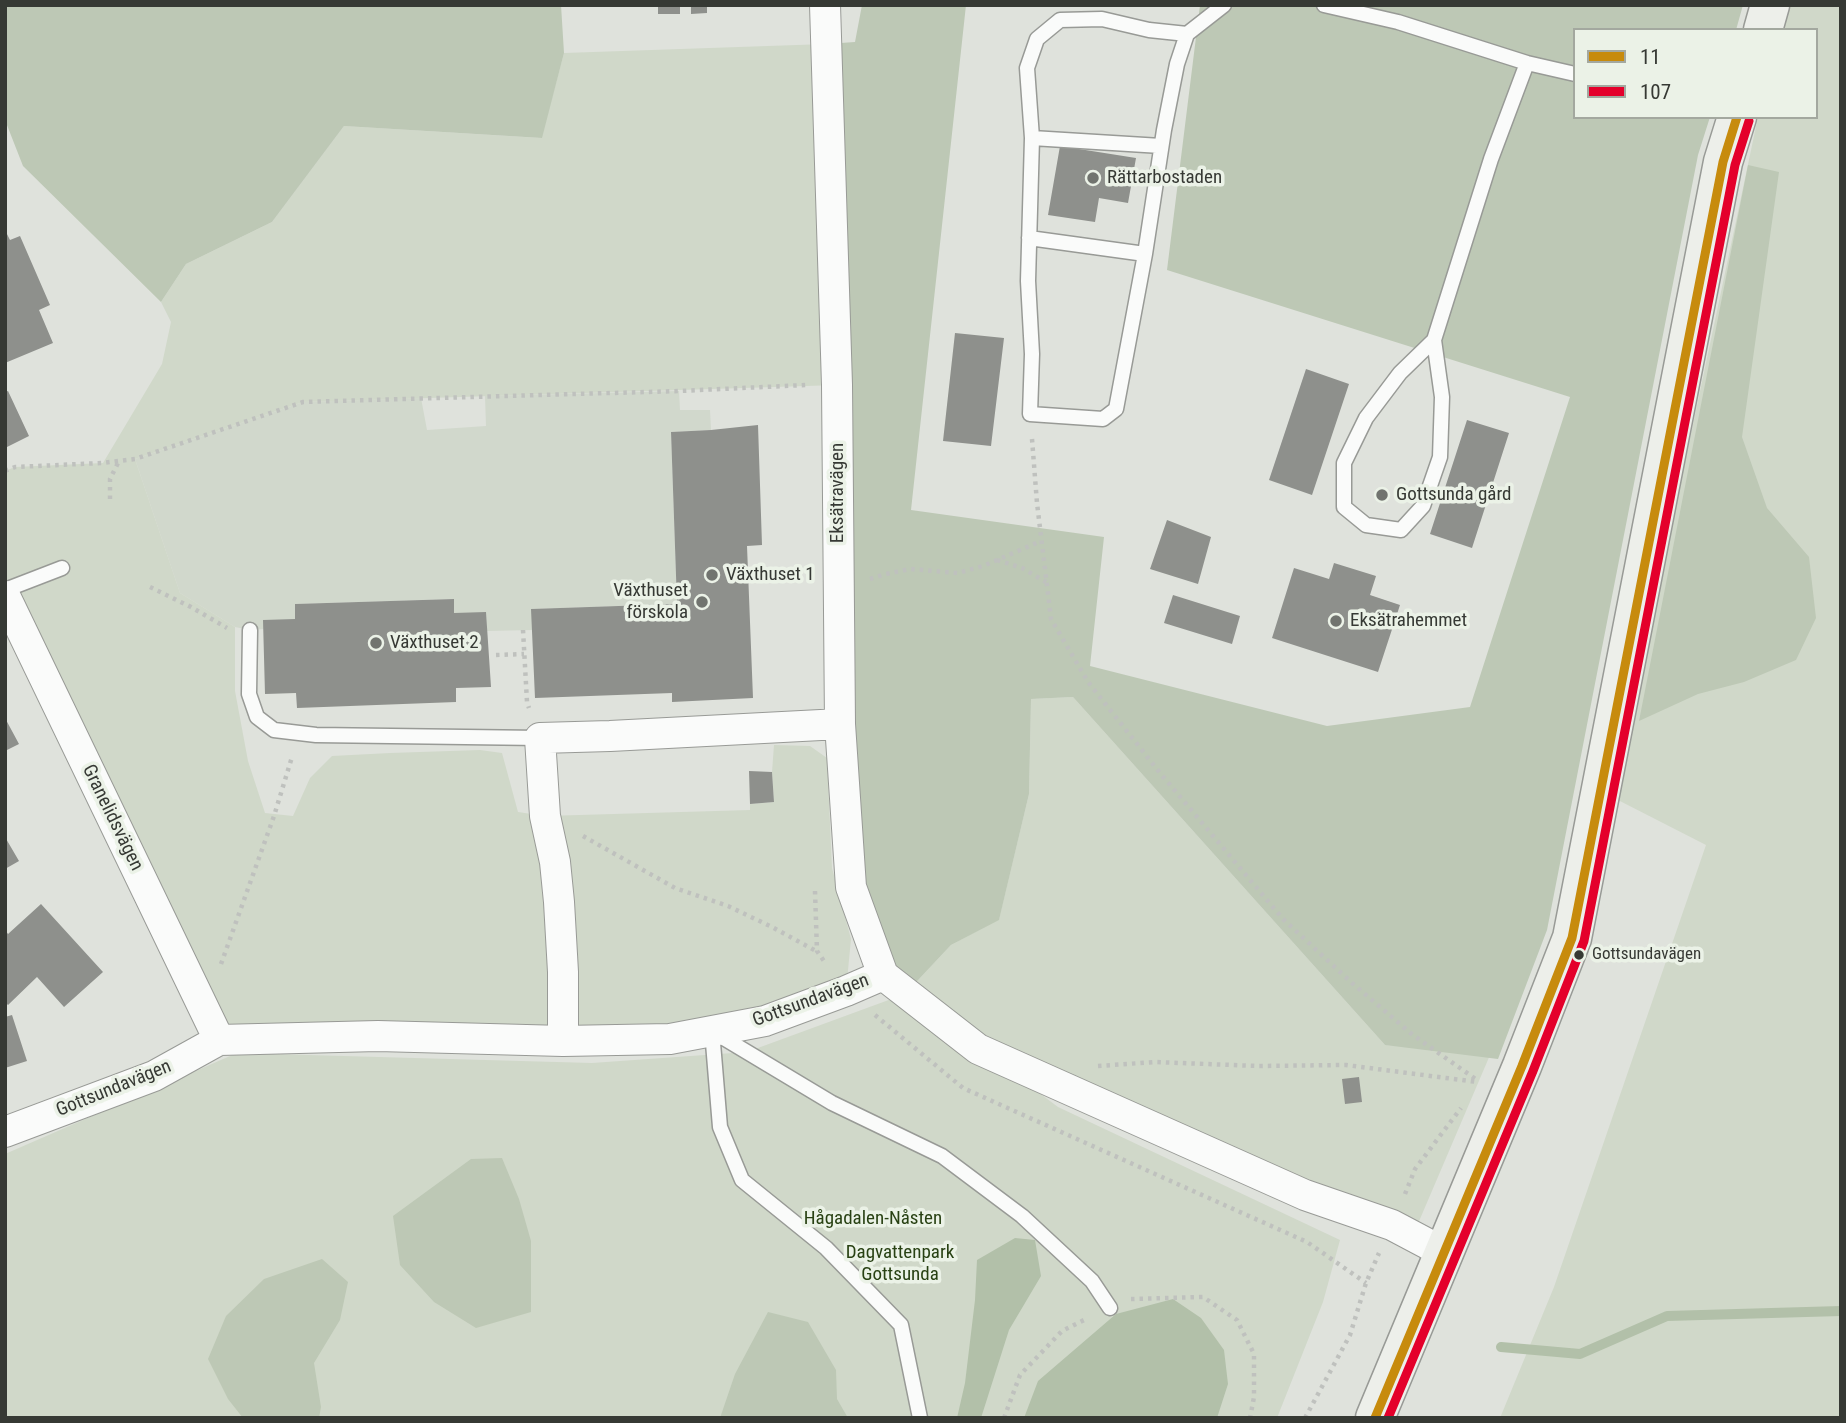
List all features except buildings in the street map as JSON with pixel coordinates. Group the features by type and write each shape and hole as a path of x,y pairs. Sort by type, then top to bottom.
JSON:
{"street":[{"name":"Eksätravägen","path":"825,5 837,385 840,724 851,887 883,975"},
{"path":"1764,28 1770,5"},
{"path":"1376,1418 1572,938 1723,162 1736,119"},
{"name":"Granelidsvägen","path":"5,596 219,1040"},
{"path":"563,1041 559,902 555,862 545,816 540,738 840,724"},
{"name":"Gottsundavägen","path":"5,1132 154,1076 219,1040 378,1036 563,1041 670,1039 765,1021 883,975 978,1049 1305,1195 1392,1225 1443,1252"}],"lane":[{"path":"1187,34 1149,30 1102,19 1060,20 1037,39 1027,68 1032,138 1028,281 1032,354 1030,414 1103,419 1116,409 1177,64 1187,34 1224,5"},
{"path":"1324,5 1398,22 1527,63 1573,74"},
{"path":"1434,340 1401,373 1366,418 1344,463 1344,507 1366,525 1401,530 1423,506 1440,457 1442,397 1434,340 1491,159 1527,63"},
{"path":"1032,138 1161,146"},
{"path":"1029,238 1145,254"},
{"path":"5,590 62,568"},
{"path":"250,634 249,695 257,717 274,730 364,737 540,738"},
{"path":"712,1031 832,1103 942,1156 1022,1216 1093,1281 1110,1308"},
{"path":"712,1031 720,1127 742,1180 826,1248 901,1325 920,1418"}],"path":[{"path":"5,471 15,467 135,459 303,402 811,385"},
{"path":"1030,414 1037,503 1051,619 1088,682 1160,774 1283,919 1352,984 1413,1035 1481,1082"},
{"path":"110,499 110,479 119,461"},
{"path":"839,581 861,582 910,569 958,573 983,566 1041,541"},
{"path":"996,560 1022,568 1046,583"},
{"path":"150,587 231,631 250,634"},
{"path":"523,630 527,702 540,738"},
{"path":"496,655 524,654"},
{"path":"217,975 274,816 299,733"},
{"path":"545,816 675,888 727,906 817,951 846,991 962,1088 1307,1242 1366,1283"},
{"path":"815,883 817,951"},
{"path":"1064,1088 1082,1073 1100,1066 1155,1062 1258,1066 1346,1065 1481,1082"},
{"path":"1474,1092 1481,1082"},
{"path":"1306,1418 1350,1335 1366,1283 1415,1169 1466,1101"},
{"path":"1004,1418 1020,1374 1062,1331 1130,1299 1203,1297 1237,1320 1255,1354 1255,1397 1250,1418"}],"shaded area":[{"path":"5,5 561,5 564,53 542,138 344,126 272,222 186,264 161,302 23,166 5,120"},
{"path":"862,5 966,5 911,510 1104,537 1090,666 1327,726 1470,707 1570,397 1167,270 1200,5 1743,5 1737,28 1573,28 1573,119 1709,119 1698,155 1547,930 1498,1059 1385,1045 1073,697 1031,699 1029,794 999,920 951,945 905,994 851,887 826,44 855,42"},
{"path":"1748,165 1779,172 1742,437 1767,508 1809,557 1816,618 1796,660 1744,682 1698,694 1639,721"},
{"path":"679,391 680,410 710,410 711,430 671,432 677,604 532,609 532,630 487,631 486,613 454,613 453,599 295,604 295,619 264,629 235,627 180,593 135,459 303,402 421,398 427,430 486,426 485,396"},
{"path":"502,1158 519,1199 531,1241 531,1312 476,1328 434,1302 400,1265 393,1216 471,1159"},
{"path":"1015,1238 1035,1240 1041,1276 1009,1330 981,1418 957,1418 965,1383 977,1260"},
{"path":"322,1259 348,1282 340,1320 314,1363 321,1407 319,1418 243,1418 228,1399 208,1359 226,1316 264,1279"},
{"path":"1173,1299 1201,1318 1224,1350 1228,1384 1217,1418 1024,1418 1038,1381 1116,1314"},
{"path":"768,1312 808,1322 836,1370 837,1399 848,1418 720,1418 735,1374"}],"green space":[{"path":"1790,5 1841,5 1841,1418 1500,1418 1554,1287 1706,845 1614,798 1758,119 1818,119 1818,28 1782,28"},
{"path":"826,44 837,385 303,402 135,459 180,593 235,627 235,691 248,761 265,813 293,816 310,778 332,756 480,750 502,753 518,812 545,816 750,810 750,804 774,802 774,745 810,746 827,758 832,868 851,939 846,991 765,1021 219,1040 5,596 5,471 15,467 103,463 162,364 171,322 161,302 186,264 272,222 344,126 541,138 564,53"},
{"name":"Hågadalen-Nåsten","path":"1073,697 1385,1045 1493,1048 1414,1233 987,1054 1058,1107 1340,1240 1323,1302 1277,1418 5,1418 5,1154 237,1053 592,1063 747,1052 905,994 951,945 999,919 1029,794 1031,699"}],"waterway":[{"path":"1501,1347 1580,1354 1667,1316 1841,1311"}],"transit line":[{"name":"11","path":"1375,1418 1522,1066 1572,938 1723,162 1736,119"},
{"name":"107","path":"1388,1418 1533,1071 1584,941 1735,165 1749,121"}],"place":[{"name":"Rättarbostaden","path":"1093,178"},
{"name":"Gottsunda gård","path":"1382,495"},
{"name":"Växthuset 1","path":"712,575"},
{"name":"Växthuset förskola","path":"702,602"},
{"name":"Eksätrahemmet","path":"1336,621"},
{"name":"Växthuset 2","path":"376,643"},
{"name":"Gottsundavägen","path":"1579,955"}],"park label":[{"name":"Dagvattenpark Gottsunda","path":"900,1264"}]}
